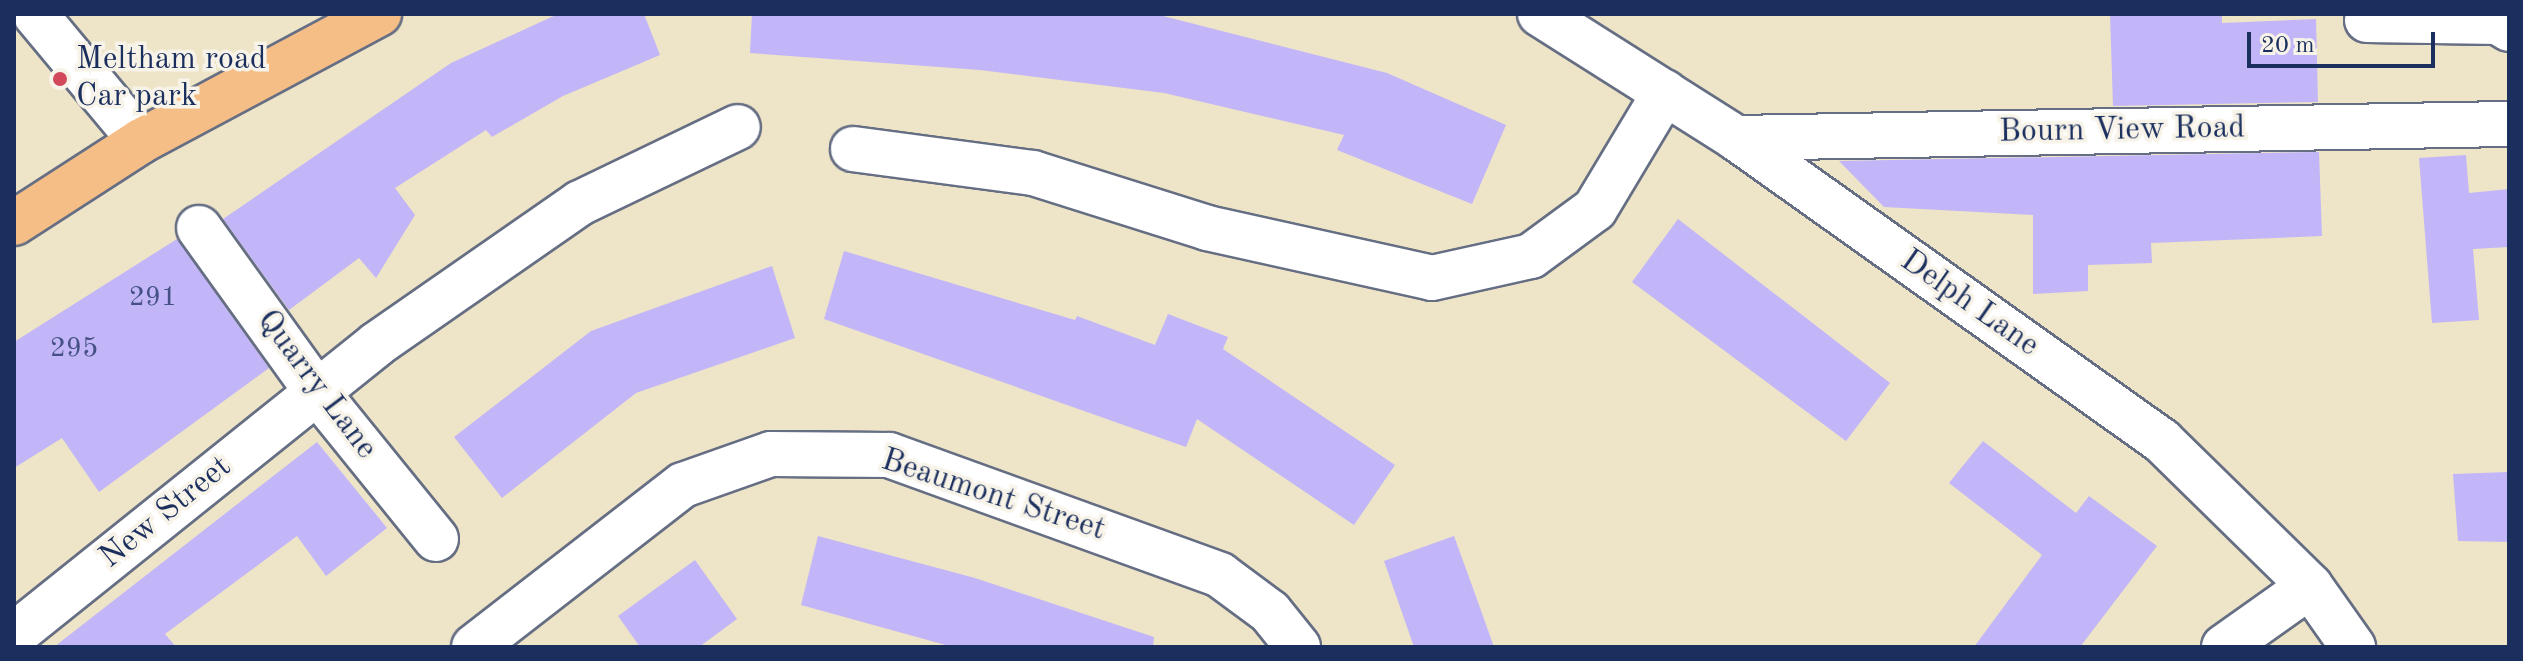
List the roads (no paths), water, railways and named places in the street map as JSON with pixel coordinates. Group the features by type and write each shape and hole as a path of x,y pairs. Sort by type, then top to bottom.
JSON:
{"main road":[{"path":"14,223 141,141 379,14"}],"street":[{"path":"35,14 141,141"},
{"name":"Delph Lane","path":"1540,14 1736,138 2162,441 2310,586 2353,647"},
{"path":"2367,20 2498,22 2509,29"},
{"path":"853,149 1033,173 1207,228 1432,278 1531,256 1595,209 1665,92"},
{"name":"Bourn View Road","path":"1736,138 2509,124"},
{"name":"New Street","path":"14,635 377,344 580,203 738,127"},
{"name":"Quarry Lane","path":"199,228 317,392 436,539"},
{"name":"Beaumont Street","path":"474,647 683,485 771,454 889,455 1220,575 1270,612 1298,647"},
{"path":"2224,647 2310,586"}],"place":[{"name":"Meltham road Car park","path":"60,79"}]}
